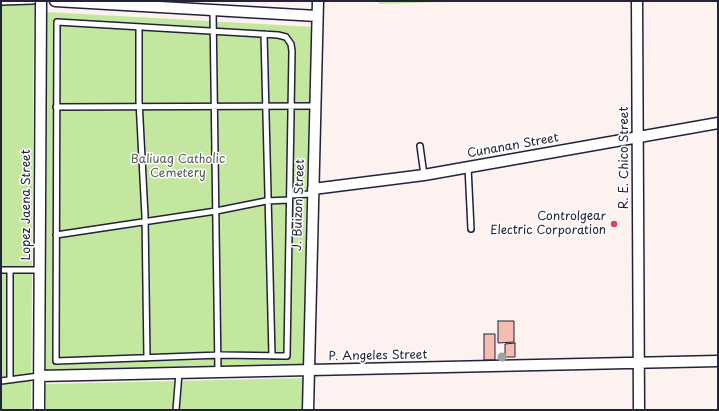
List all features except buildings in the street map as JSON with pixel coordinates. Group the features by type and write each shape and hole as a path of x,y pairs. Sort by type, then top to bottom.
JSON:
{"street":[{"name":"Lopez Jaena Street","path":"38,410 41,1"},
{"path":"55,1 317,16"},
{"name":"J. Buizon Street","path":"308,410 312,192 316,106 318,1"},
{"name":"R. E. Chico Street","path":"637,1 639,410"},
{"name":"Cunanan Street","path":"312,192 424,175 637,136 718,123"},
{"name":"P. Angeles Street","path":"39,376 718,361"}],"lane":[{"path":"1,2 33,1"},
{"path":"213,10 218,372"},
{"path":"57,22 214,32 278,35 286,37 291,44 287,356 217,355 56,361 57,22"},
{"path":"139,27 139,106 144,221 147,358"},
{"path":"264,34 266,201 272,356"},
{"path":"56,107 316,106"},
{"path":"420,146 424,175"},
{"path":"468,167 471,229"},
{"path":"56,235 216,211 290,198 312,192"},
{"path":"1,270 40,270"},
{"path":"10,270 10,380"},
{"path":"176,410 179,373"},
{"path":"1,380 39,376"}],"green space":[{"path":"1,1 34,1 31,410 1,410"},
{"path":"379,1 476,1 379,4"},
{"name":"Baliuag Catholic Cemetery","path":"47,12 314,27 303,365 46,371"},
{"path":"303,378 302,410 46,410 46,384"}],"place":[{"name":"Controlgear Electric Corporation","path":"614,224"}]}
